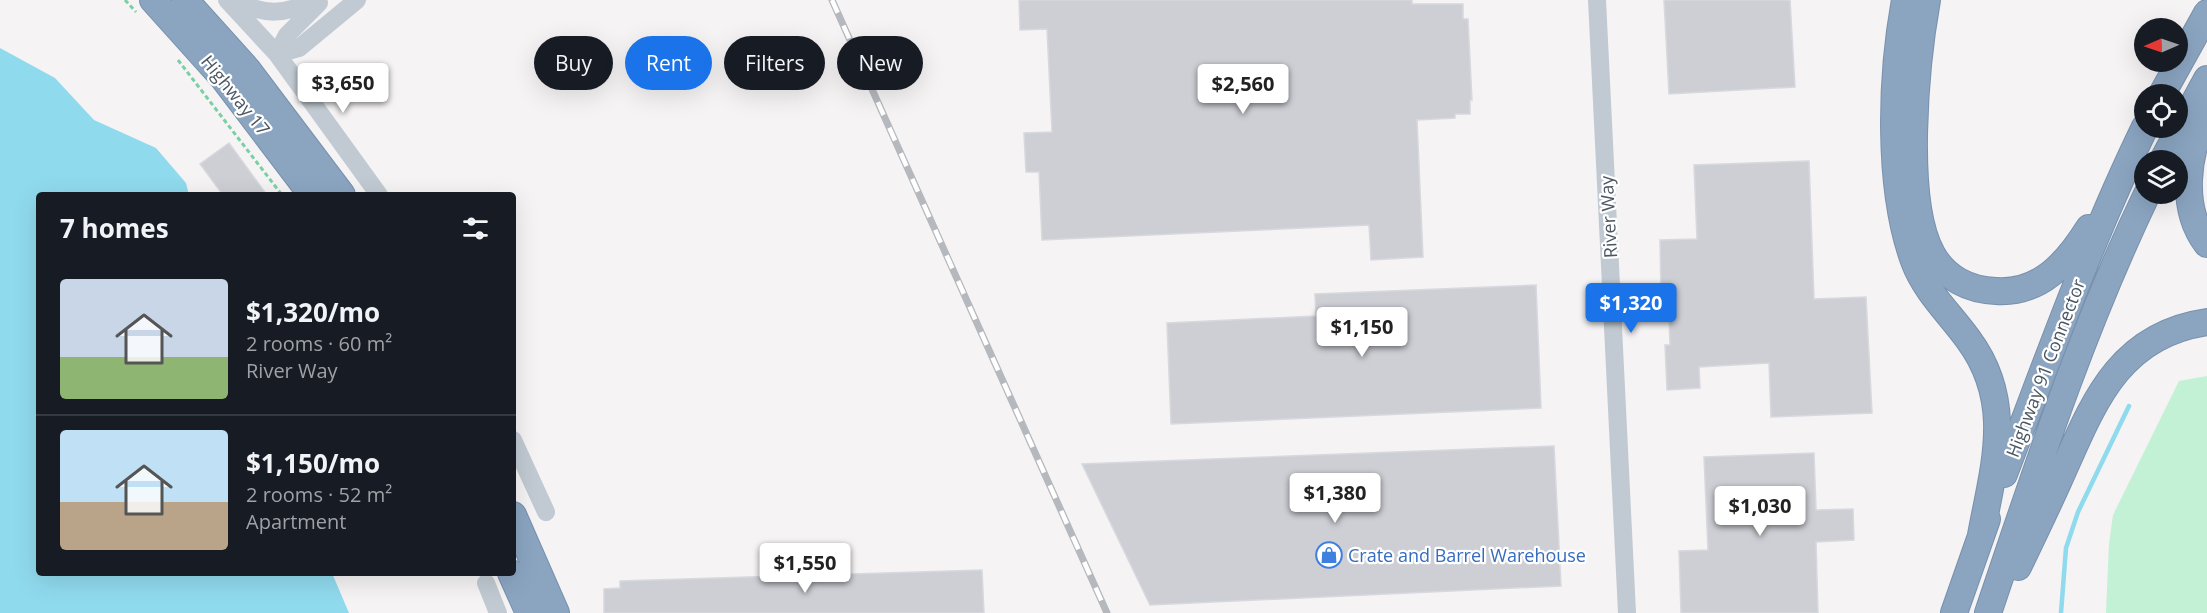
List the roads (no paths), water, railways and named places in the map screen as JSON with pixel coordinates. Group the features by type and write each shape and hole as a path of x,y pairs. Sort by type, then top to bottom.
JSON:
{"highway":[{"name":"Highway 17","path":"186,0 247,69 340,192"},
{"path":"1905,0 1898,50 1895,121 1899,191 1910,246 1924,282 1982,361 1995,393 1998,411 1998,445 1981,535"},
{"path":"1927,0 1915,92 1917,185 1924,236 1930,252 1947,273 1963,284 1985,290 2008,291 2037,283 2057,270 2076,249 2119,180"},
{"name":"Highway 17","path":"146,8 224,79 310,192"},
{"path":"2168,84 2207,13"},
{"path":"2168,150 2207,79"},
{"path":"2207,114 2193,147 2189,178 2196,224 2207,244"},
{"name":"Highway 91 Connector","path":"1954,613 2064,314 2119,180 2140,138"},
{"name":"Highway 91 Connector","path":"1988,613 2096,305 2142,204"},
{"path":"1995,613 2087,418 2114,373 2130,356 2158,338 2188,325 2207,322"},
{"path":"516,522 556,613"},
{"path":"512,576 528,613"}],"street":[{"path":"227,0 277,54 377,192"},
{"path":"234,0 261,11 283,12 294,10 315,0"},
{"path":"277,54 287,35 322,0"},
{"path":"277,54 299,48 357,0"},
{"name":"River Way","path":"1597,0 1627,613"},
{"path":"516,447 546,512"},
{"path":"486,583 498,613"}],"water":[{"path":"0,48 55,78 94,120 156,148 186,183 188,192 36,192 36,576 333,576 349,613 0,613"}],"waterway":[{"path":"2061,613 2066,548 2078,512 2129,406"}],"railway":[{"path":"832,0 1107,613"}],"place":[{"name":"Crate and Barrel Warehouse","path":"1329,555"}]}
